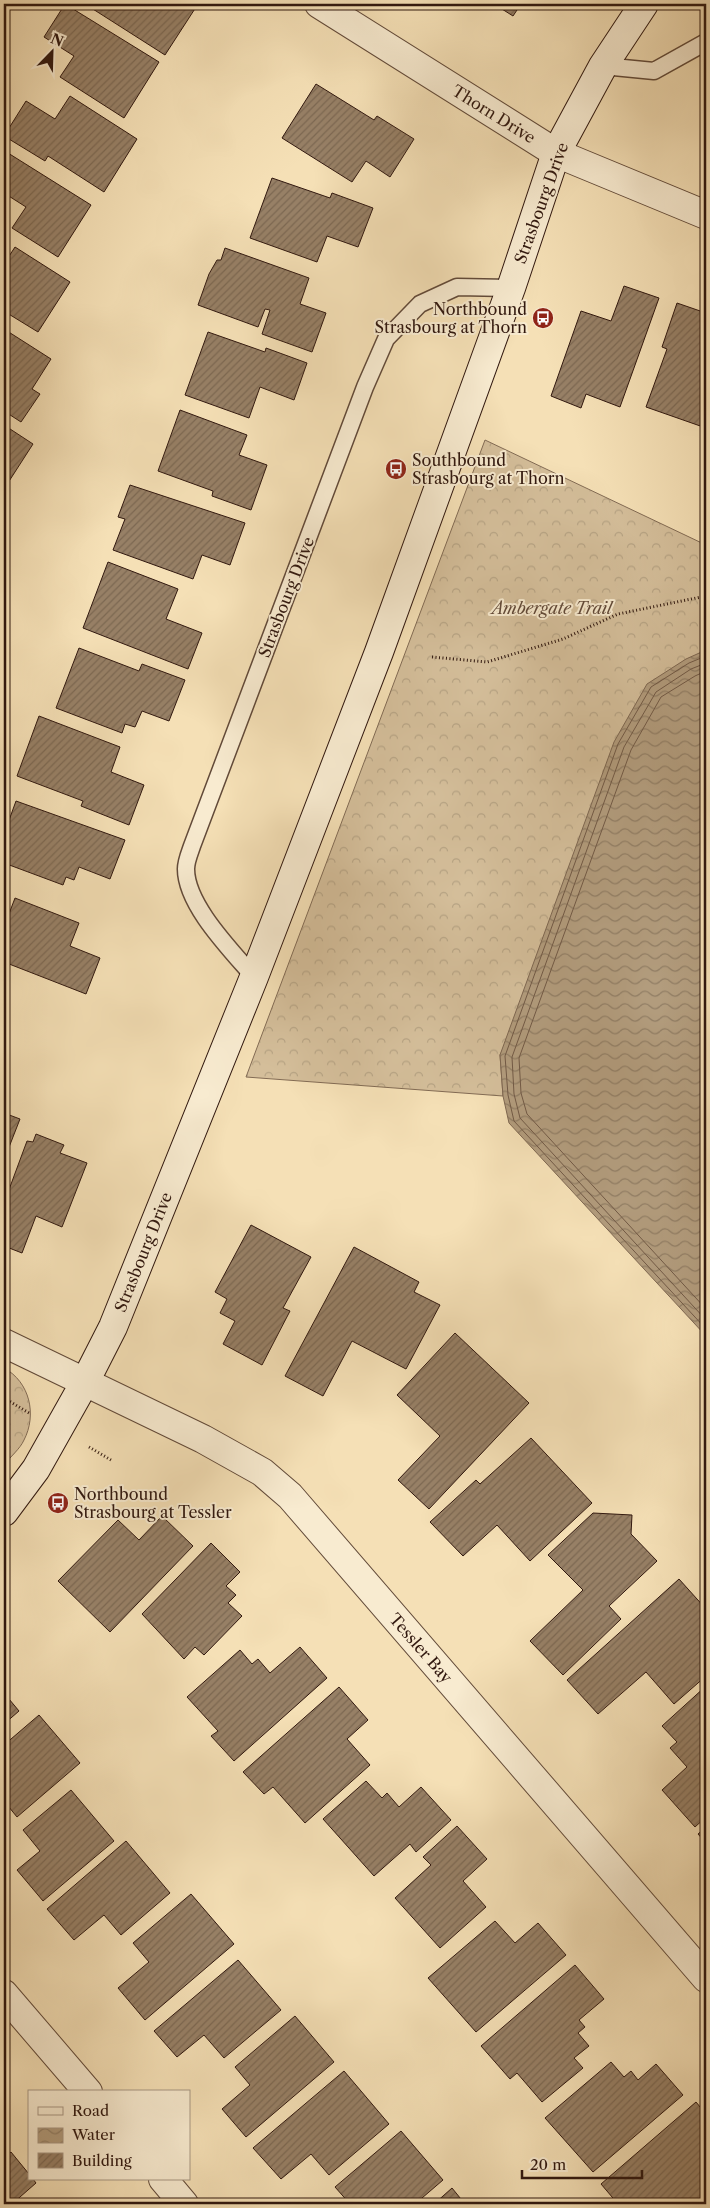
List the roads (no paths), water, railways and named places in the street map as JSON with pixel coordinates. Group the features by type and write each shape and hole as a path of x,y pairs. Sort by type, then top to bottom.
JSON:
{"street":[{"name":"Thorn Drive","path":"319,4 556,153 706,215"},
{"name":"Strasbourg Drive","path":"4,1512 36,1469 85,1382 113,1327 254,977 379,652 511,288 556,153 603,66 644,4"},
{"name":"Tessler Bay","path":"4,1343 212,1444 262,1472 290,1496 706,1978"},
{"path":"4,1994 86,2090"},
{"path":"164,2180 184,2204"}],"lane":[{"path":"603,66 654,71 706,42"},
{"name":"Strasbourg Drive","path":"254,977 213,929 193,897 186,868 192,846 365,387 386,339 420,304 457,287 511,288"}],"water":[{"path":"706,650 706,1336 509,1123 503,1096 500,1055 614,742 647,684 686,659"}],"place":[{"name":"Northbound Strasbourg at Thorn","path":"543,318"},
{"name":"Southbound Strasbourg at Thorn","path":"396,469"},
{"name":"Northbound Strasbourg at Tessler","path":"58,1503"}],"park label":[{"name":"Ambergate Trail","path":"552,608"}]}
